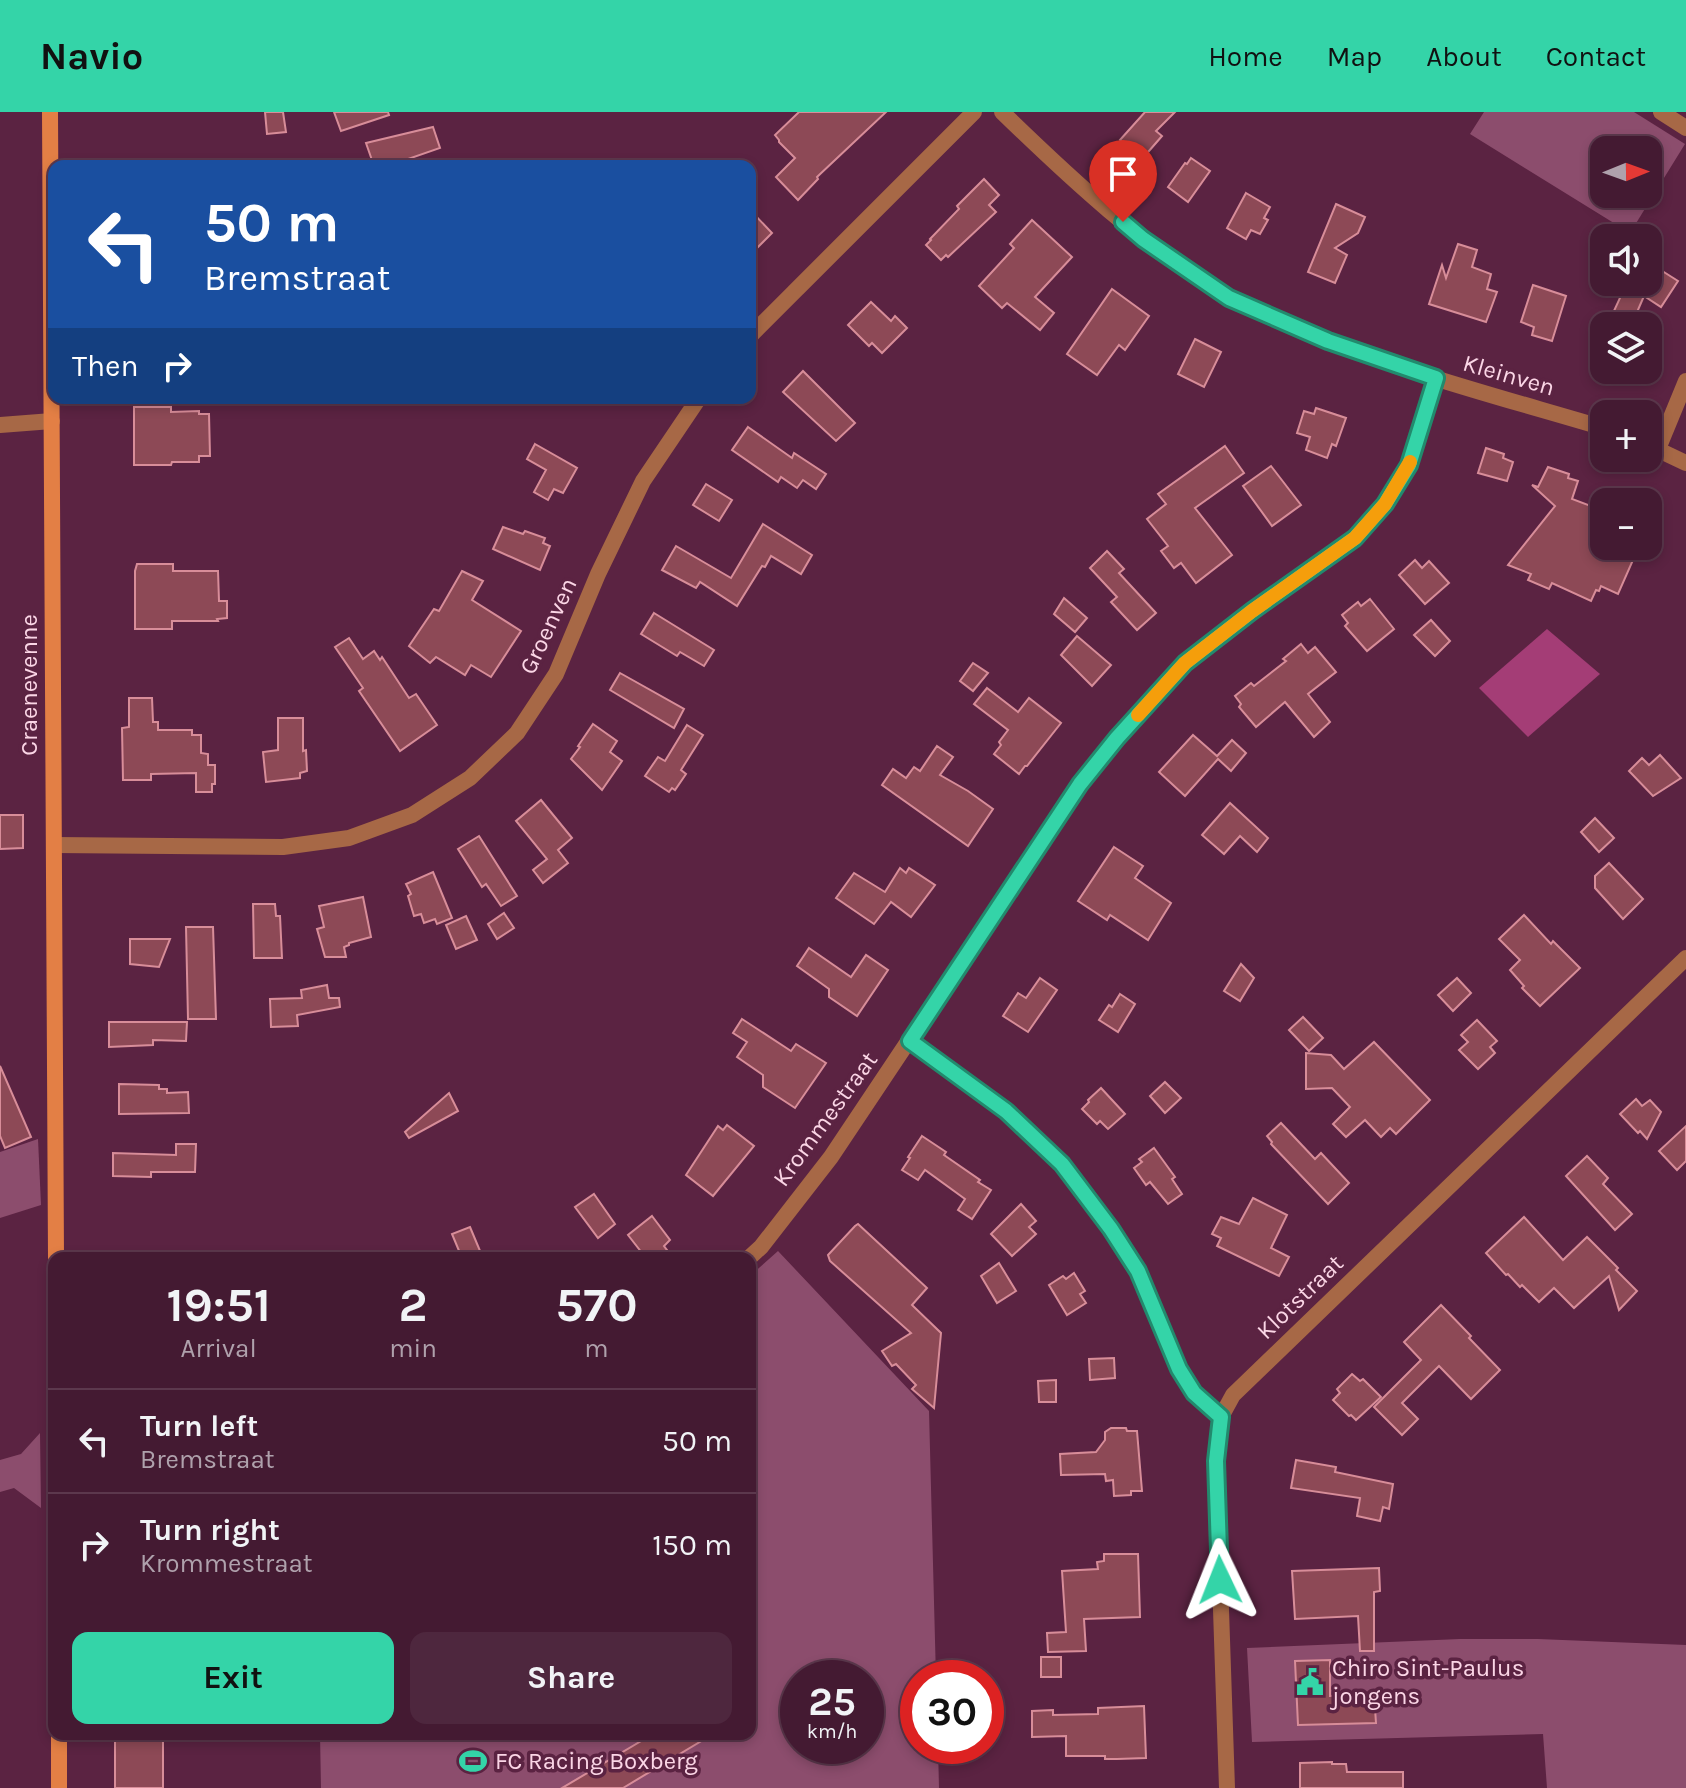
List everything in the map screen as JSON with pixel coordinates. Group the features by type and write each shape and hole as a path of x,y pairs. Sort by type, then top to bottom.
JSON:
{"street":[{"name":"Craenevenne","path":"50,112 50,160"},
{"path":"756,330 974,112"},
{"name":"Kleinven","path":"1002,112 1143,239 1229,298 1328,341 1436,378 1590,424"},
{"path":"1661,112 1686,128"},
{"name":"Krommestraat","path":"756,1252 831,1157 1080,784 1117,738 1185,663 1355,538 1385,504 1409,465 1436,378"},
{"path":"1662,429 1686,381"},
{"name":"Craenevenne","path":"52,404 56,1252"},
{"name":"Groenven","path":"54,845 283,847 349,838 412,815 470,778 517,733 556,674 598,574 643,481 695,404"},
{"path":"0,425 52,421"},
{"path":"1662,451 1686,463"},
{"name":"Klotstraat","path":"1227,1788 1216,1461 1221,1417 1233,1395 1686,958"},
{"path":"910,1041 1006,1111 1062,1164 1138,1271 1183,1376 1194,1393 1221,1417"},
{"path":"59,1740 59,1788"}],"shaded area":[{"path":"1484,112 1634,112 1685,144 1662,181 1662,136 1590,136 1590,208 1645,208 1636,224 1615,224 1470,134"},
{"path":"1547,629 1600,674 1528,737 1479,688"},
{"path":"38,1139 41,1205 0,1218 0,1152"},
{"path":"778,1251 929,1411 936,1660 900,1660 900,1764 938,1764 939,1788 321,1788 320,1740 756,1740 756,1271"},
{"path":"40,1433 41,1508 14,1488 0,1492 0,1460 21,1454"},
{"path":"1460,1639 1686,1645 1686,1788 1547,1788 1543,1734 1252,1742 1247,1648"}],"building":[{"path":"265,112 283,112 286,132 267,134"},
{"path":"334,112 388,112 389,115 341,131"},
{"path":"799,112 886,112 817,177 798,200 776,177 795,158 775,135"},
{"path":"1145,112 1175,112 1156,131 1162,136 1142,159 1120,140"},
{"path":"433,127 440,148 405,160 372,160 366,143"},
{"path":"1191,158 1210,171 1188,202 1168,187"},
{"path":"984,179 999,195 989,205 996,212 941,260 926,245 959,209 957,206"},
{"path":"1246,193 1270,207 1264,218 1268,220 1260,234 1251,230 1246,239 1227,228"},
{"path":"1336,204 1365,217 1358,233 1335,248 1347,255 1335,283 1308,272"},
{"path":"756,216 772,233 756,249"},
{"path":"1032,220 1072,257 1035,297 1054,313 1040,330 1007,303 1002,308 979,286 1014,248 1010,244"},
{"path":"1458,244 1477,250 1472,267 1491,274 1487,289 1497,292 1486,322 1429,304 1442,265 1446,278"},
{"path":"1662,271 1678,281 1661,307 1644,296 1662,296"},
{"path":"1533,285 1566,296 1552,341 1532,335 1534,327 1521,322"},
{"path":"1112,289 1149,316 1125,350 1119,345 1097,375 1067,354"},
{"path":"1617,296 1644,296 1637,312 1614,312 1620,298"},
{"path":"871,302 891,321 895,316 907,328 882,353 872,343 869,346 848,325"},
{"path":"1195,339 1221,352 1204,387 1178,374"},
{"path":"803,371 855,423 836,441 783,392"},
{"path":"134,407 171,407 171,412 199,411 199,414 209,414 210,456 199,456 199,462 134,465"},
{"path":"1316,408 1346,418 1336,446 1332,444 1327,458 1306,450 1310,437 1297,433 1304,411 1314,414"},
{"path":"748,427 792,458 794,453 826,474 816,489 803,480 797,488 781,477 778,482 732,450"},
{"path":"535,444 577,468 563,493 554,489 548,500 534,492 546,470 527,459"},
{"path":"1225,446 1244,473 1195,508 1232,555 1196,583 1181,563 1174,568 1161,551 1168,546 1147,519 1166,504 1158,494"},
{"path":"1486,448 1504,454 1503,458 1513,462 1507,481 1478,473"},
{"path":"1271,466 1301,505 1272,526 1243,486"},
{"path":"1548,467 1569,474 1568,478 1578,481 1572,499 1590,506 1590,560 1633,560 1618,594 1601,586 1591,601 1552,583 1549,589 1528,580 1531,574 1508,565 1555,506 1532,485 1538,487"},
{"path":"706,484 732,500 719,521 693,505"},
{"path":"763,524 812,555 801,574 771,556 737,606 700,582 696,588 662,570 676,546 731,578"},
{"path":"503,527 545,538 543,543 550,546 540,570 493,549"},
{"path":"1107,551 1124,569 1119,573 1156,613 1137,630 1111,602 1117,597 1090,568"},
{"path":"1415,560 1422,568 1429,561 1449,583 1425,604 1399,575"},
{"path":"137,564 173,564 173,571 218,571 219,601 227,601 227,618 218,621 172,621 172,629 135,629"},
{"path":"462,571 483,581 472,600 521,631 491,677 471,665 465,675 436,657 430,663 409,646 434,609 439,611"},
{"path":"1064,598 1087,618 1075,632 1054,614"},
{"path":"1370,599 1394,629 1367,651 1345,626 1348,623 1342,615 1358,602 1361,606"},
{"path":"654,613 714,650 704,666 680,652 677,656 641,634"},
{"path":"1431,620 1450,641 1435,656 1414,635"},
{"path":"1077,636 1111,665 1092,686 1061,655"},
{"path":"349,638 363,659 374,651 380,660 382,657 409,698 416,694 437,725 400,751 359,691 363,688 335,647"},
{"path":"1301,644 1308,653 1315,647 1336,672 1308,694 1330,722 1314,737 1285,702 1256,727 1239,707 1241,704 1235,696 1251,683 1254,686 1286,661 1283,659"},
{"path":"973,663 988,673 973,691 960,681"},
{"path":"620,673 684,709 674,728 610,690"},
{"path":"987,688 1018,712 1029,698 1061,723 1019,774 994,754 1008,730 974,704"},
{"path":"129,698 152,698 153,722 158,722 158,730 192,730 192,735 201,735 201,753 208,754 208,765 215,765 212,792 196,792 196,773 151,774 151,780 123,780 122,728 129,727"},
{"path":"278,718 303,718 303,751 306,750 307,771 300,773 300,778 266,782 263,752 278,750"},
{"path":"593,724 617,741 610,752 622,761 602,790 571,759"},
{"path":"687,725 703,735 681,770 686,774 675,790 672,788 669,792 645,776 658,757 665,761"},
{"path":"1193,735 1217,756 1232,740 1246,753 1231,771 1218,759 1185,796 1159,772"},
{"path":"937,746 953,757 940,775 993,809 968,846 882,785 893,769 906,778 914,767 920,771"},
{"path":"1660,755 1681,778 1653,796 1629,771 1642,758 1649,765"},
{"path":"541,800 572,838 558,850 568,863 543,883 533,870 547,859 516,821"},
{"path":"1230,803 1268,838 1257,852 1240,836 1224,854 1202,835"},
{"path":"0,815 23,815 23,848 0,849"},
{"path":"1595,818 1614,838 1599,852 1581,832"},
{"path":"479,836 517,896 501,906 486,884 482,887 458,849"},
{"path":"1114,847 1143,866 1135,878 1171,903 1148,940 1110,915 1107,920 1078,901"},
{"path":"1609,863 1643,899 1623,919 1595,888 1595,876"},
{"path":"900,868 906,873 909,868 935,885 911,917 891,902 874,924 836,898 854,873 885,892"},
{"path":"433,872 452,918 437,924 435,919 424,923 421,914 414,916 408,896 411,894 406,884"},
{"path":"363,897 371,937 344,947 346,957 325,957 317,929 324,927 319,906"},
{"path":"253,904 275,904 276,916 280,916 282,958 254,958"},
{"path":"504,913 514,928 497,939 488,924"},
{"path":"1524,915 1551,944 1553,941 1580,968 1540,1006 1510,970 1520,960 1499,939"},
{"path":"466,916 477,940 456,949 446,925"},
{"path":"186,927 213,927 216,1019 188,1019"},
{"path":"130,939 170,939 159,967 130,964"},
{"path":"809,948 851,977 866,955 888,970 857,1016 829,997 829,989 797,966"},
{"path":"1241,964 1254,978 1240,1001 1224,991"},
{"path":"1040,978 1057,990 1028,1032 1003,1016 1018,993 1026,998"},
{"path":"1457,978 1471,993 1453,1011 1438,995"},
{"path":"327,985 329,998 339,998 340,1007 297,1015 298,1026 271,1027 270,999 302,998 301,990"},
{"path":"1120,994 1135,1004 1118,1032 1099,1020"},
{"path":"1303,1017 1323,1038 1309,1051 1289,1030"},
{"path":"742,1019 791,1051 796,1044 826,1063 795,1108 763,1087 763,1075 737,1057 747,1042 733,1033"},
{"path":"1477,1020 1497,1041 1490,1047 1495,1053 1478,1069 1459,1050 1468,1042 1461,1035"},
{"path":"109,1022 187,1022 186,1041 153,1040 153,1045 109,1047"},
{"path":"1374,1042 1430,1100 1396,1134 1390,1128 1381,1137 1365,1120 1346,1137 1333,1124 1350,1107 1332,1088 1306,1089 1306,1053 1331,1055 1344,1069"},
{"path":"0,1066 31,1137 5,1148 0,1136"},
{"path":"1165,1082 1181,1098 1165,1113 1150,1096"},
{"path":"119,1084 159,1085 159,1089 167,1089 167,1093 188,1092 189,1113 119,1114"},
{"path":"1101,1088 1125,1114 1108,1129 1100,1121 1097,1124 1082,1109"},
{"path":"449,1093 458,1111 409,1138 405,1132"},
{"path":"1636,1099 1642,1106 1650,1100 1661,1112 1647,1139 1620,1114"},
{"path":"1281,1123 1315,1159 1321,1153 1349,1183 1328,1204 1271,1144 1267,1136"},
{"path":"727,1125 754,1146 713,1196 686,1175 718,1126 723,1130"},
{"path":"1686,1126 1686,1161 1677,1170 1659,1151"},
{"path":"922,1136 991,1190 972,1219 958,1210 965,1199 925,1170 918,1180 902,1170"},
{"path":"176,1144 196,1144 195,1172 151,1172 151,1177 113,1176 113,1153 176,1155"},
{"path":"1154,1148 1175,1177 1172,1179 1182,1194 1168,1204 1150,1182 1146,1185 1134,1168 1142,1162 1139,1159"},
{"path":"1587,1156 1608,1178 1603,1184 1632,1214 1615,1230 1566,1176"},
{"path":"594,1194 615,1224 598,1238 575,1207"},
{"path":"1253,1198 1287,1215 1271,1248 1289,1257 1279,1276 1217,1246 1221,1238 1212,1234 1221,1217 1239,1224"},
{"path":"1021,1204 1036,1221 1029,1227 1036,1234 1012,1256 991,1234"},
{"path":"652,1216 670,1240 664,1246 668,1252 641,1252 628,1235"},
{"path":"1524,1217 1563,1260 1587,1237 1637,1291 1619,1310 1609,1276 1574,1308 1554,1288 1539,1302 1506,1275 1486,1253"},
{"path":"858,1224 927,1288 912,1305 941,1333 934,1408 912,1389 916,1385 896,1364 892,1366 882,1351 911,1333 830,1261 828,1255"},
{"path":"470,1227 480,1252 460,1252 452,1234"},
{"path":"999,1263 1016,1291 997,1303 981,1276"},
{"path":"1074,1273 1085,1291 1080,1294 1086,1303 1067,1315 1049,1285"},
{"path":"1441,1305 1500,1370 1471,1399 1439,1366 1402,1403 1418,1419 1402,1435 1374,1407 1421,1360 1404,1342"},
{"path":"1114,1358 1115,1378 1090,1380 1089,1359"},
{"path":"1352,1374 1360,1381 1363,1379 1381,1397 1356,1420 1333,1400 1340,1393 1337,1389"},
{"path":"1056,1380 1056,1402 1039,1402 1038,1381"},
{"path":"1111,1428 1137,1431 1142,1491 1114,1496 1113,1480 1106,1481 1105,1474 1061,1475 1060,1454 1096,1452 1105,1440 1105,1432"},
{"path":"1296,1460 1336,1467 1335,1472 1393,1484 1389,1509 1383,1507 1380,1521 1357,1516 1360,1498 1291,1488"},
{"path":"1104,1554 1138,1554 1140,1617 1084,1619 1086,1651 1048,1652 1047,1633 1066,1632 1062,1571 1098,1569 1097,1562 1104,1561"},
{"path":"1379,1568 1380,1591 1374,1592 1374,1651 1360,1651 1358,1616 1295,1619 1292,1571"},
{"path":"1041,1657 1061,1657 1061,1677 1041,1677"},
{"name":"Chiro Sint-Paulus jongens","path":"1330,1660 1330,1696 1374,1694 1376,1723 1298,1725 1295,1661"},
{"path":"1144,1706 1146,1758 1066,1756 1066,1736 1032,1737 1032,1711 1053,1710 1053,1715 1098,1714 1098,1708"},
{"path":"115,1740 163,1740 163,1788 115,1788"},
{"path":"643,1740 703,1740 623,1788 562,1788"},
{"path":"1300,1763 1346,1764 1347,1772 1403,1772 1403,1788 1300,1788"}],"slow traffic":[{"path":"1138,715 1185,663 1355,538 1385,504 1410,462"}],"place":[{"name":"Chiro Sint-Paulus jongens","path":"1310,1682"},
{"name":"FC Racing Boxberg","path":"473,1761"}],"route":[{"path":"1123,222 1229,298 1328,341 1436,378 1409,465 1385,504 1355,538 1185,663 1117,738 1080,784 910,1041 1006,1111 1062,1164 1138,1271 1179,1369 1194,1393 1221,1417 1216,1461 1220,1580"}]}
